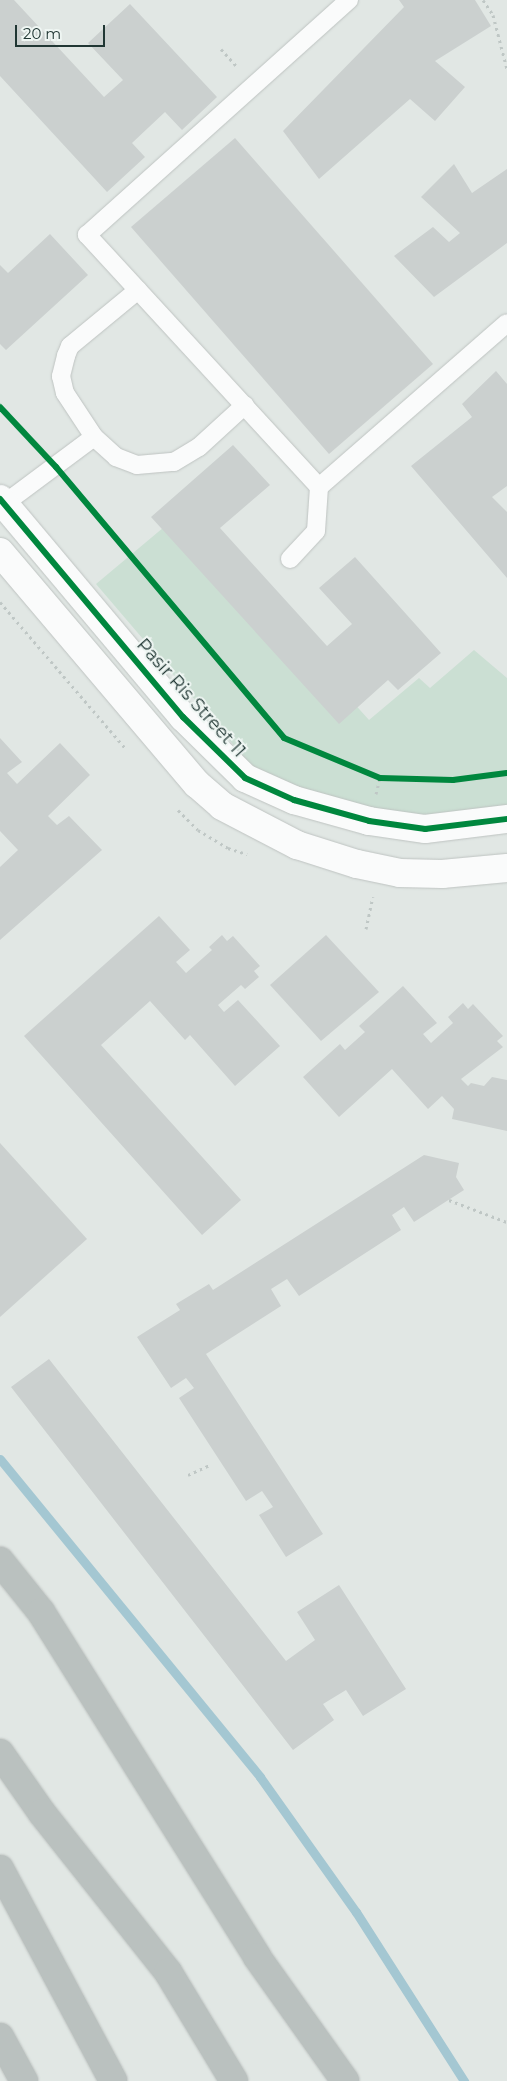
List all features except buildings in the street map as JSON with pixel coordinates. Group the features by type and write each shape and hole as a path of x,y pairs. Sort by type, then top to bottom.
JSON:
{"highway":[{"path":"0,1561 41,1612 257,1957 345,2081"},
{"path":"0,1754 42,1813 168,1972 234,2081"},
{"path":"0,1869 113,2081"},
{"path":"0,2037 24,2081"}],"street":[{"name":"Pasir Ris Street 11","path":"1,504 183,716 245,778 294,800 369,821 425,829 507,819"},
{"path":"0,552 197,784 222,806 297,845 366,866 400,873 442,874 507,868"}],"lane":[{"path":"319,487 87,234 350,0"},
{"path":"138,290 70,346 66,356 61,376 65,393 94,436 116,457 137,465 174,462 199,447 245,405"},
{"path":"290,559 316,532 319,487 507,323"},
{"path":"1,504 94,436"}],"path":[{"path":"483,0 493,15 507,69"},
{"path":"221,49 239,68"},
{"path":"372,775 390,778"},
{"path":"366,929 374,891"},
{"path":"449,1200 507,1222"},
{"path":"188,1475 209,1465"}],"green space":[{"path":"182,512 369,720 419,678 430,688 474,650 507,678 507,814 369,818 261,777 96,584"}],"waterway":[{"path":"0,1459 260,1777 356,1912 464,2081"}],"cycle path":[{"path":"0,407 56,467 284,738 380,778 453,780 507,773"},
{"path":"0,499 183,717 245,778 294,800 369,821 425,829 507,819"}]}
